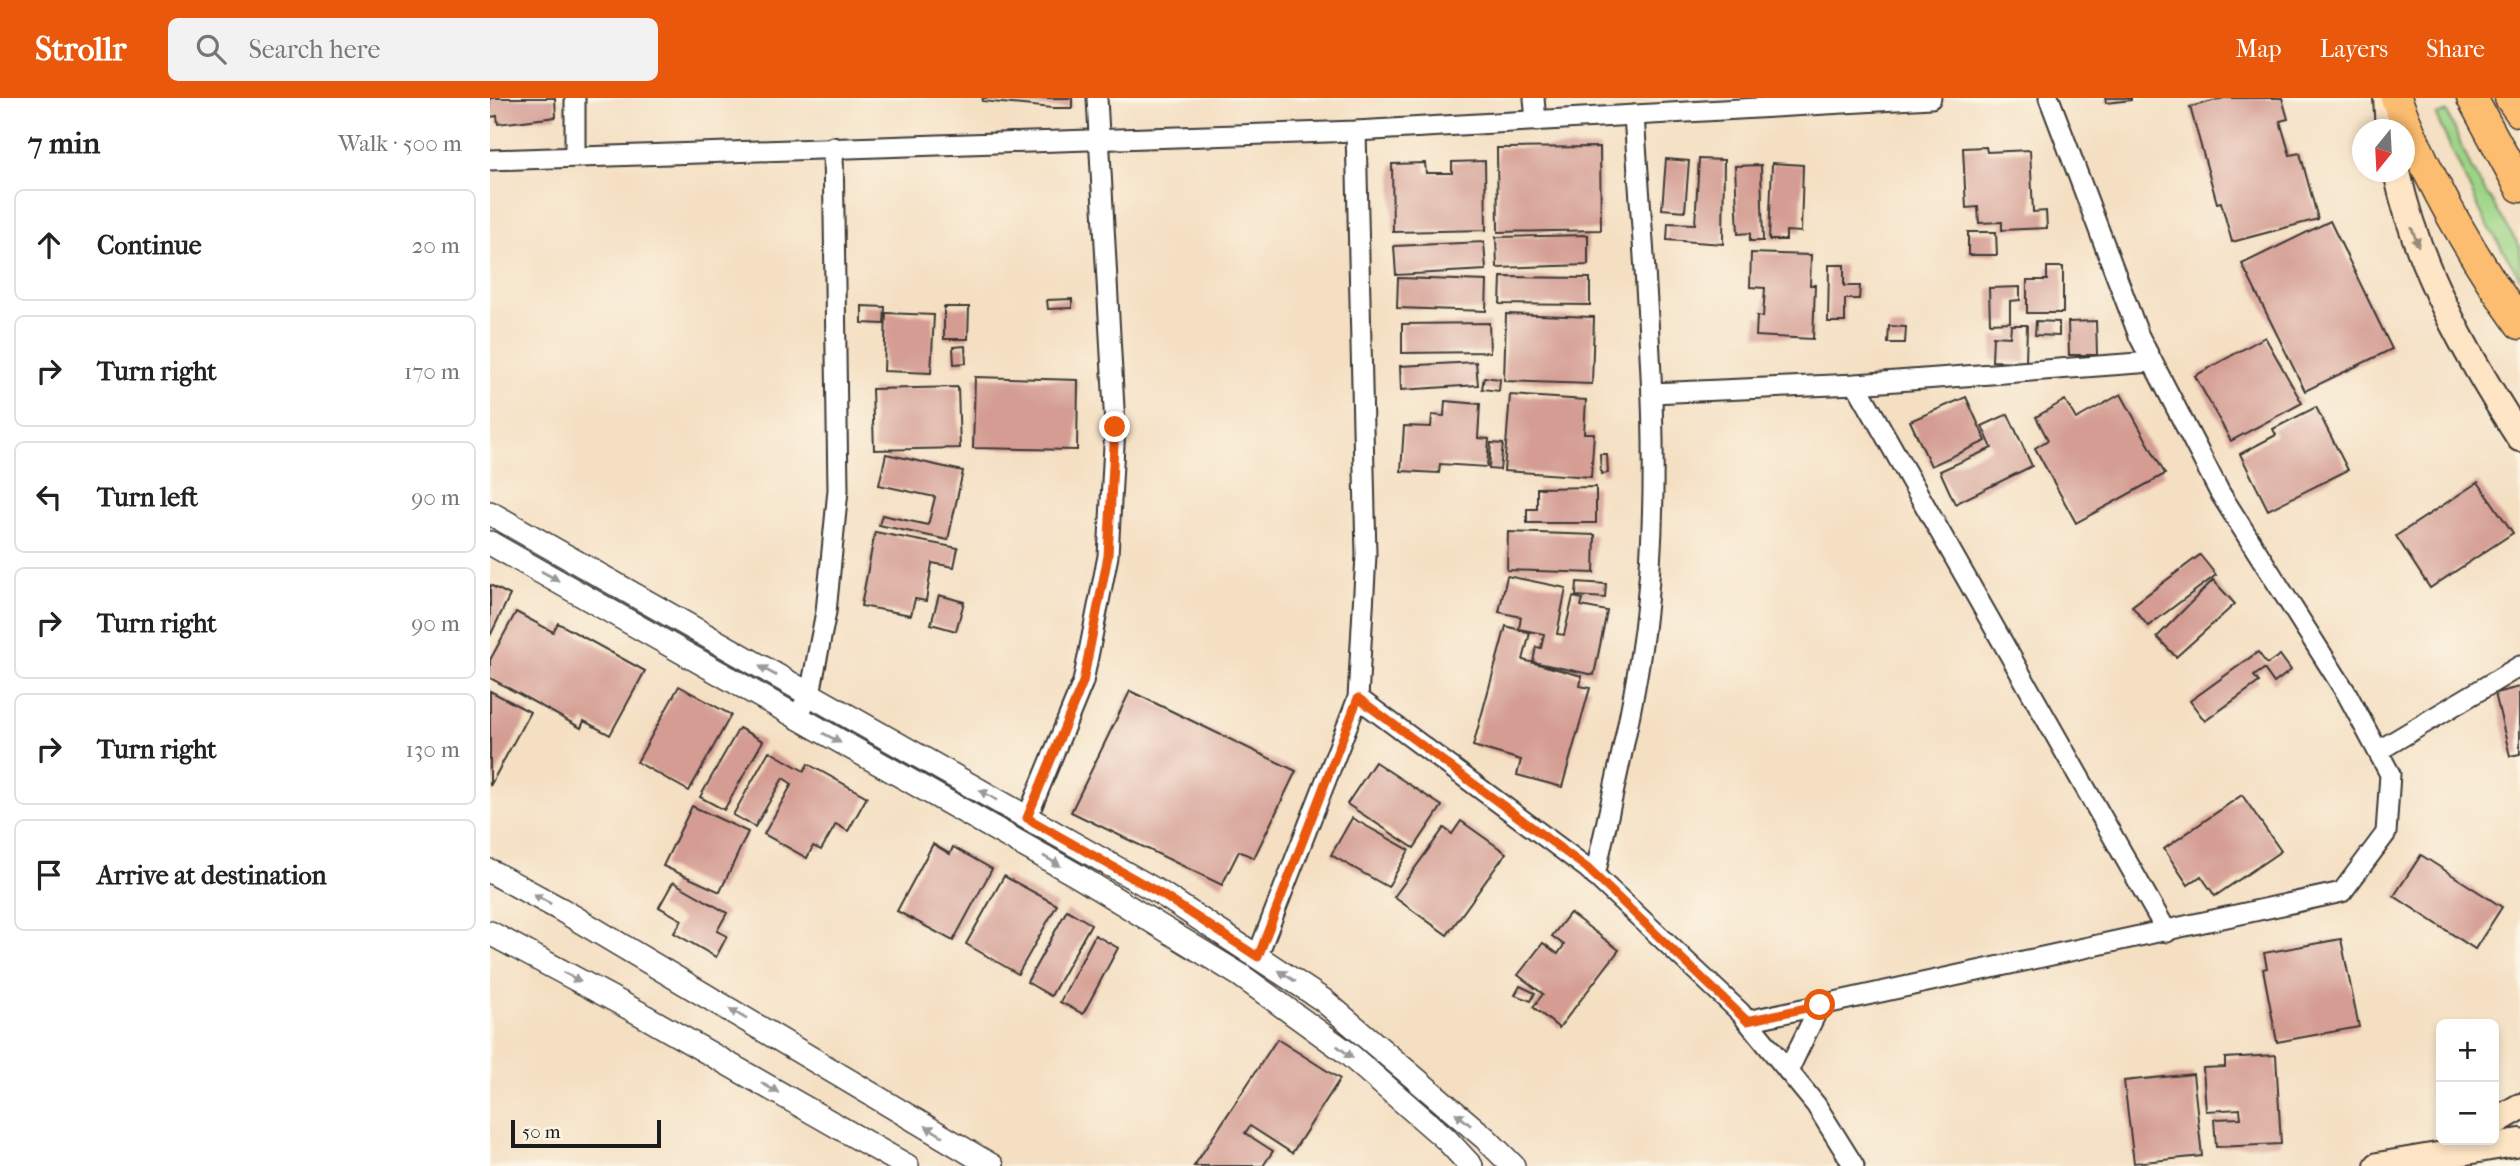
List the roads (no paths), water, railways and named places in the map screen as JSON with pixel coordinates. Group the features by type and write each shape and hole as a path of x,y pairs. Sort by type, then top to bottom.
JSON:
{"main road":[{"path":"2387,98 2388,119"},
{"path":"2396,98 2420,159 2452,221 2520,324"},
{"path":"2472,98 2520,187"},
{"path":"2510,98 2520,112"},
{"path":"2399,182 2413,234 2428,270 2502,410 2520,438"},
{"path":"2499,1119 2520,1107"},
{"path":"2378,1166 2520,1142"},
{"path":"2410,1160 2444,1145"}],"street":[{"path":"575,98 575,155"},
{"path":"1027,818 1083,682 1108,556 1115,427 1097,98"},
{"path":"1534,98 1536,121"},
{"path":"490,160 575,155 1356,131 1931,98"},
{"path":"1747,1021 2342,892 2386,833 2390,774 2347,694 2220,493 2139,337 2049,98"},
{"path":"1595,876 1644,630 1651,502 1652,393 1634,115"},
{"path":"1258,957 1358,698 1366,555 1356,131"},
{"path":"796,718 810,694 826,612 838,490 833,147"},
{"path":"1652,393 1856,384 2152,362"},
{"path":"1856,384 2167,932"},
{"path":"490,513 1161,894 1323,1000 1485,1138 1513,1166"},
{"path":"490,543 1079,876 1240,975 1346,1052 1446,1139 1471,1166"},
{"path":"2378,751 2520,666"},
{"path":"1358,698 1595,876 1747,1021 1816,1105 1854,1166"},
{"path":"490,871 572,916 992,1166"},
{"path":"490,933 639,1013 907,1166"},
{"path":"1788,1071 1820,1005"}]}
